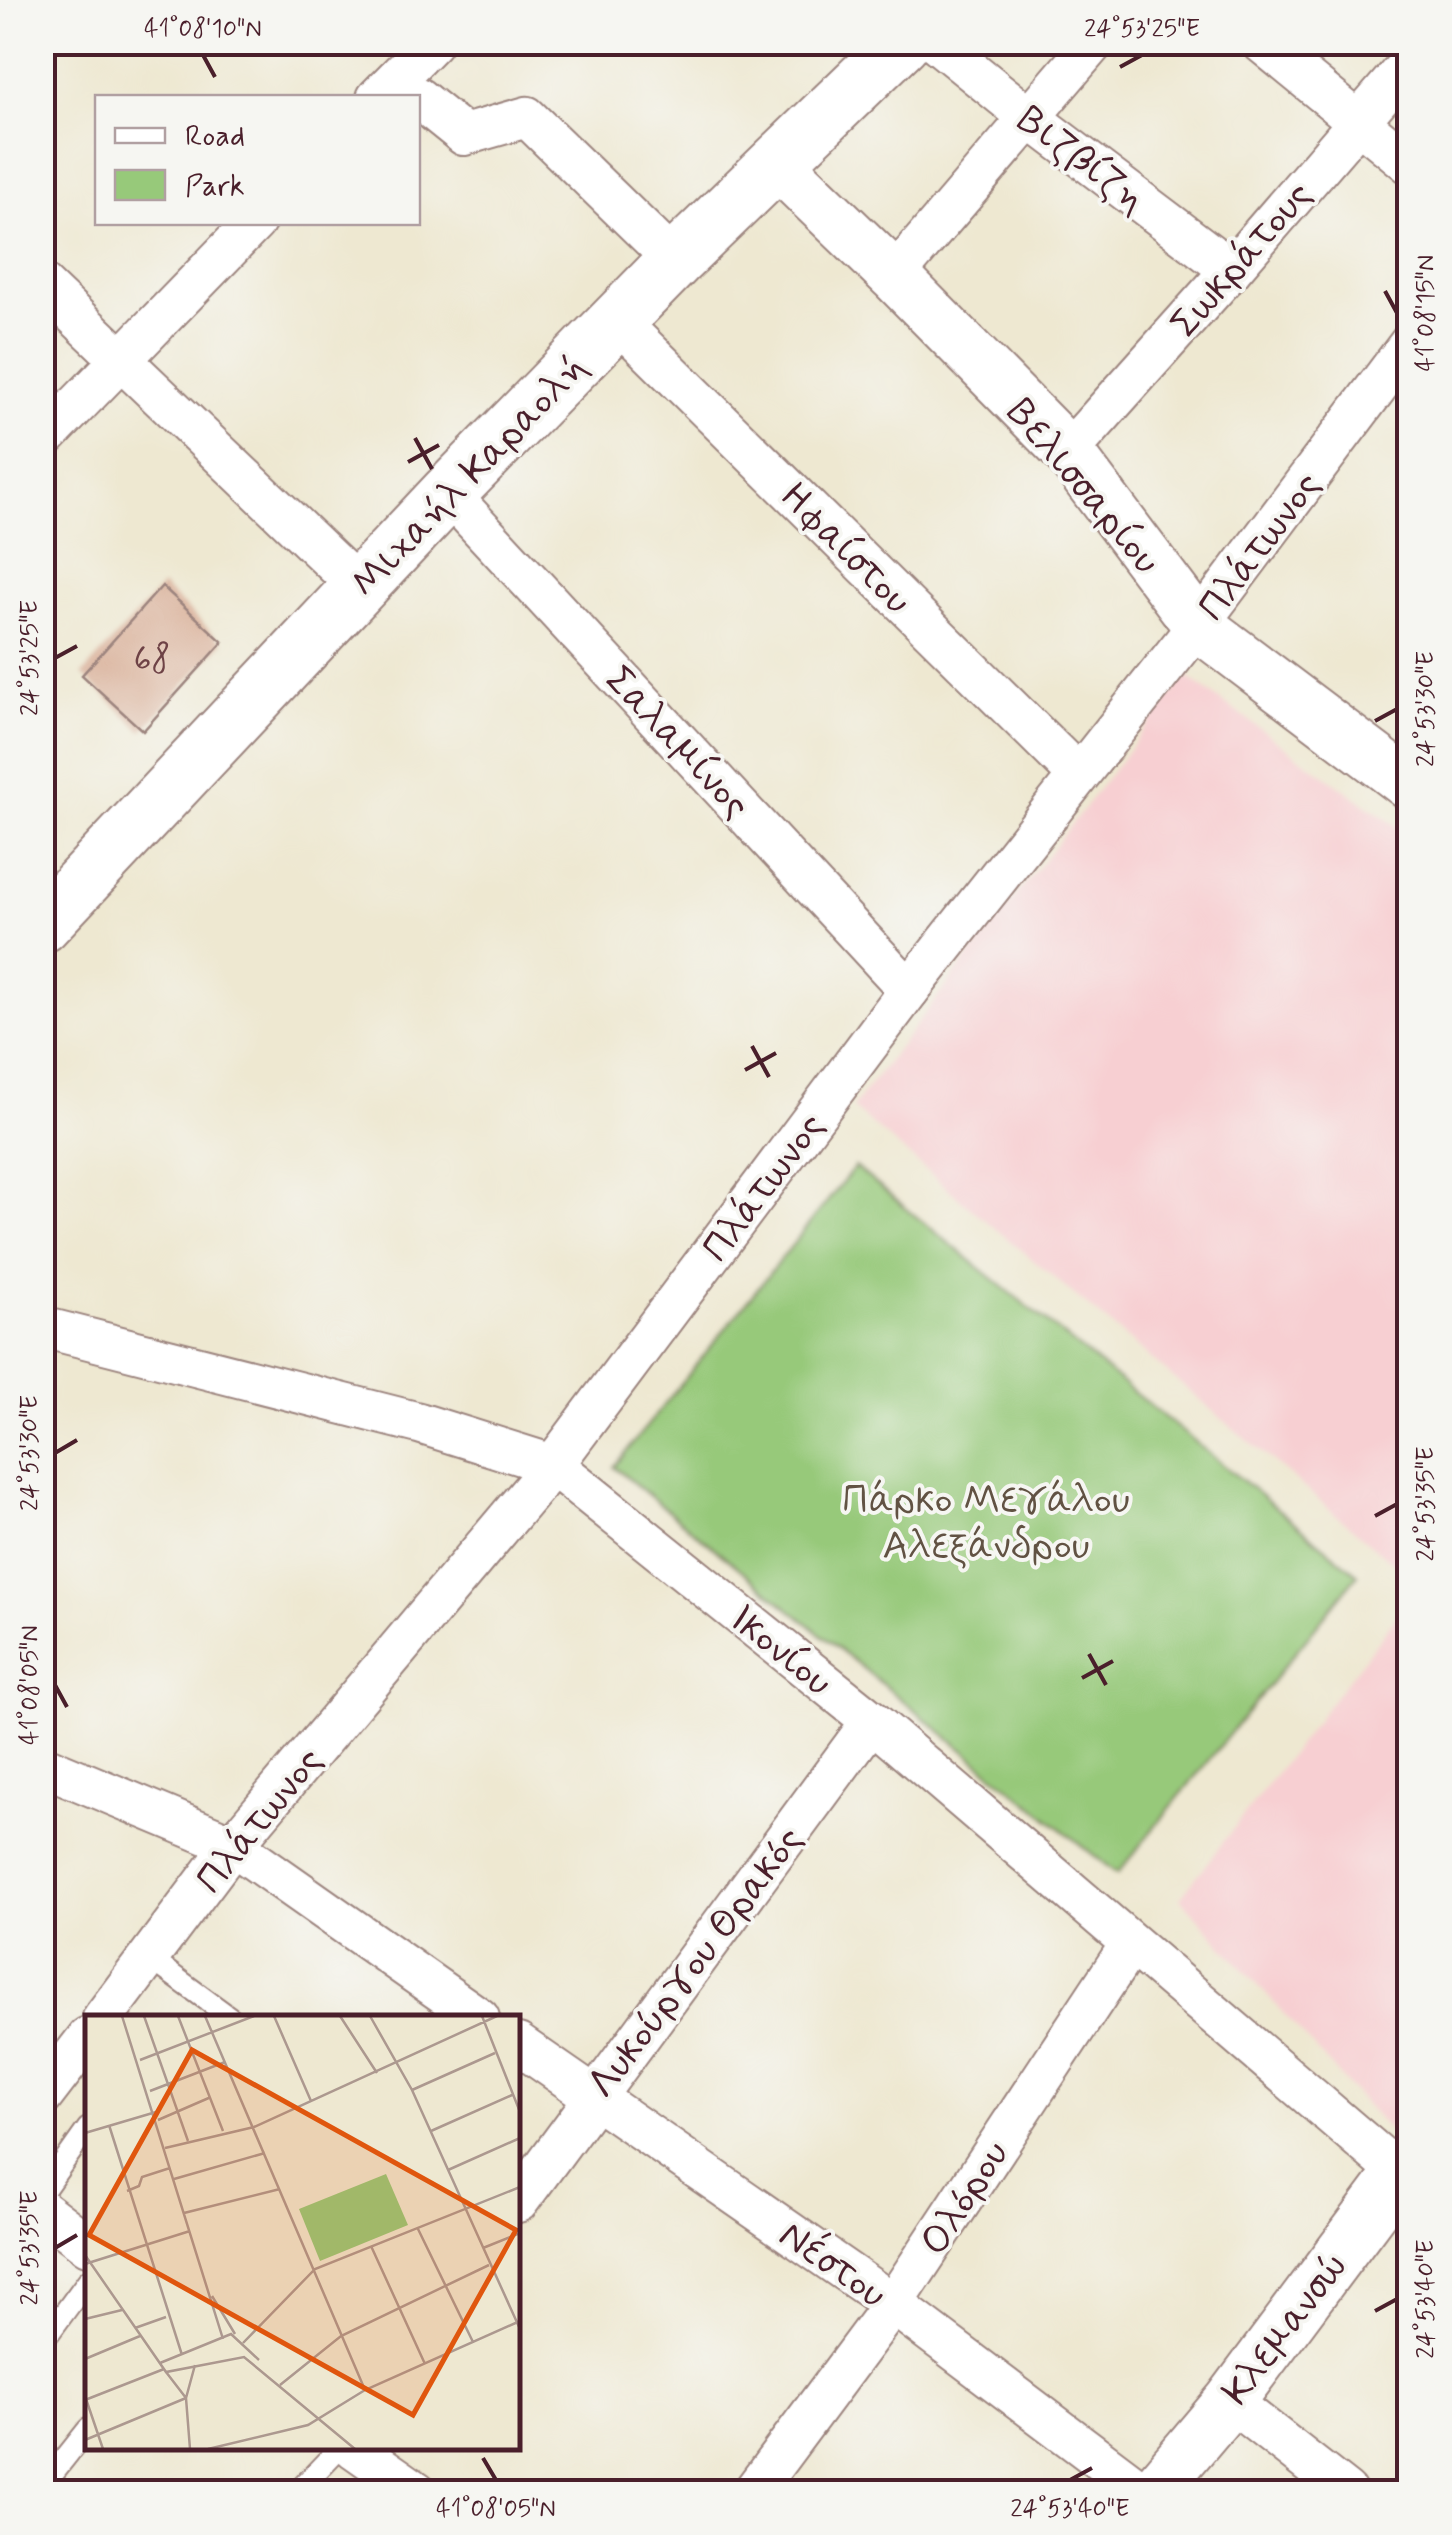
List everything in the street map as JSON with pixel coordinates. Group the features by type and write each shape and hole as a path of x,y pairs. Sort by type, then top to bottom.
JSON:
{"main road":[{"name":"Μιχαήλ Καραολή","path":"45,928 448,493 676,261 902,42"}],"street":[{"path":"402,93 432,42"},
{"name":"Βιζβίζη","path":"936,42 1231,270"},
{"path":"894,276 1094,42"},
{"path":"1261,42 1410,164"},
{"name":"Σωκράτους","path":"1068,452 1410,62"},
{"path":"420,105 464,135 527,117 676,261"},
{"name":"Βελισσαρίου","path":"777,163 1068,452 1198,625 1410,784"},
{"path":"42,442 251,225"},
{"path":"42,284 358,588"},
{"name":"Ηφαίστου","path":"617,320 1078,775"},
{"name":"Πλάτωνος","path":"104,2015 233,1845 553,1465 910,990 1198,625 1410,343"},
{"name":"Σαλαμίνος","path":"448,493 910,990"},
{"name":"Ικονίου","path":"42,1327 419,1423 553,1465 872,1721 1130,1945 1406,2172"},
{"name":"Λυκούργου Θρακός","path":"520,2199 872,1721"},
{"path":"42,1766 233,1845 475,2015"},
{"name":"Ολόρου","path":"754,2492 893,2304 1130,1945"},
{"path":"42,2097 85,2041"},
{"name":"Νέστου","path":"520,2045 893,2304 1143,2492"},
{"name":"Κλεμανσώ","path":"1153,2492 1230,2401 1406,2172"},
{"path":"42,2210 85,2242"},
{"path":"1230,2401 1346,2492"},
{"path":"357,2450 417,2492"}],"lane":[{"path":"148,1957 227,2015"},
{"path":"42,2193 85,2132"},
{"path":"42,2343 85,2284"},
{"path":"42,2488 85,2433"},
{"path":"297,2492 337,2450"}],"shaded area":[{"path":"1186,676 1409,835 1409,1576 852,1108"},
{"path":"1409,1600 1410,2115 1394,2137 1180,1898"}],"green space":[{"name":"Πάρκο Μεγάλου Αλεξάνδρου","path":"855,1167 1358,1574 1117,1874 614,1467"}],"building":[{"path":"162,586 223,642 143,731 82,675"}]}
